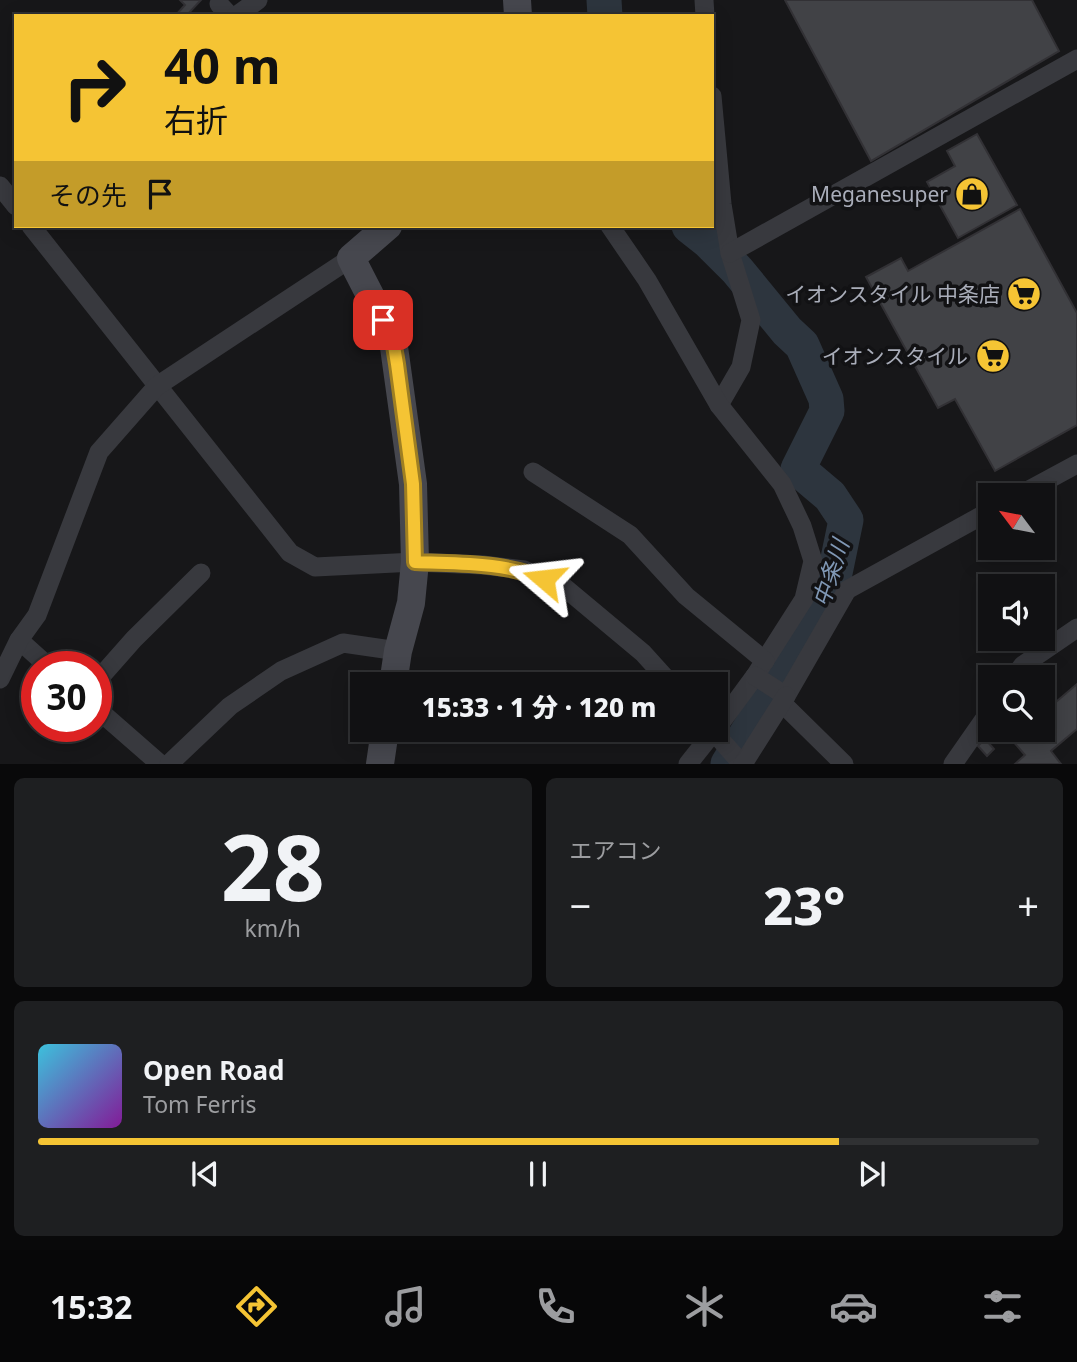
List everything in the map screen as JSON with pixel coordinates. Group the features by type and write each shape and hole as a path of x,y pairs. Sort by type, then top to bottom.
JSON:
{"street":[{"path":"239,14 258,0"},
{"path":"730,253 1077,59"},
{"path":"714,118 722,204 730,253 751,320 741,367 719,405"},
{"path":"0,186 14,204"},
{"path":"33,228 290,553 315,567 415,562 524,570 564,587 643,653 660,672"},
{"path":"0,679 19,640 37,615 99,452 157,386 351,258 386,228"},
{"path":"611,228 647,280 719,405 782,484 802,526 813,561 804,599 760,668 728,711"},
{"path":"351,258 393,340 413,484 415,562 411,603 395,672"},
{"path":"1042,483 1077,464"},
{"path":"533,472 629,535 686,596 760,668 784,700 844,764"},
{"path":"724,742 742,764 784,700 847,590 978,518"},
{"path":"112,664 201,573"},
{"path":"1023,665 1077,628"},
{"path":"19,640 31,651"},
{"path":"169,764 230,706 281,671 342,643 398,650"},
{"path":"112,722 160,764"},
{"path":"953,764 978,728"},
{"path":"380,764 383,742"},
{"path":"688,764 705,742"}],"building":[{"path":"180,0 201,0 188,14 177,14 185,5"},
{"path":"785,0 1032,0 1059,51 871,161"},
{"name":"Meganesuper","path":"977,134 1017,205 958,238 927,182 955,166 947,151"},
{"name":"イオンスタイル","path":"1020,209 1077,313 1077,425 995,471 955,399 938,408 866,277 901,258 908,271"},
{"path":"1077,684 1077,729 1051,751 1061,764 1015,764 1025,755 1014,742 1055,742 1055,703"},
{"path":"982,742 988,742 994,749 987,756 978,746"}],"waterway":[{"name":"中条川","path":"604,0 605,14"},
{"name":"中条川","path":"692,228 737,270 787,331 802,345 826,399 827,411 798,469 830,496 846,520 835,573 809,632 728,764"}],"place":[{"name":"Meganesuper","path":"972,194"},
{"name":"イオンスタイル 中条店","path":"1024,294"},
{"name":"イオンスタイル","path":"993,356"}],"route":[{"path":"383,320 393,340 413,484 415,562 524,570 544,579"}]}
